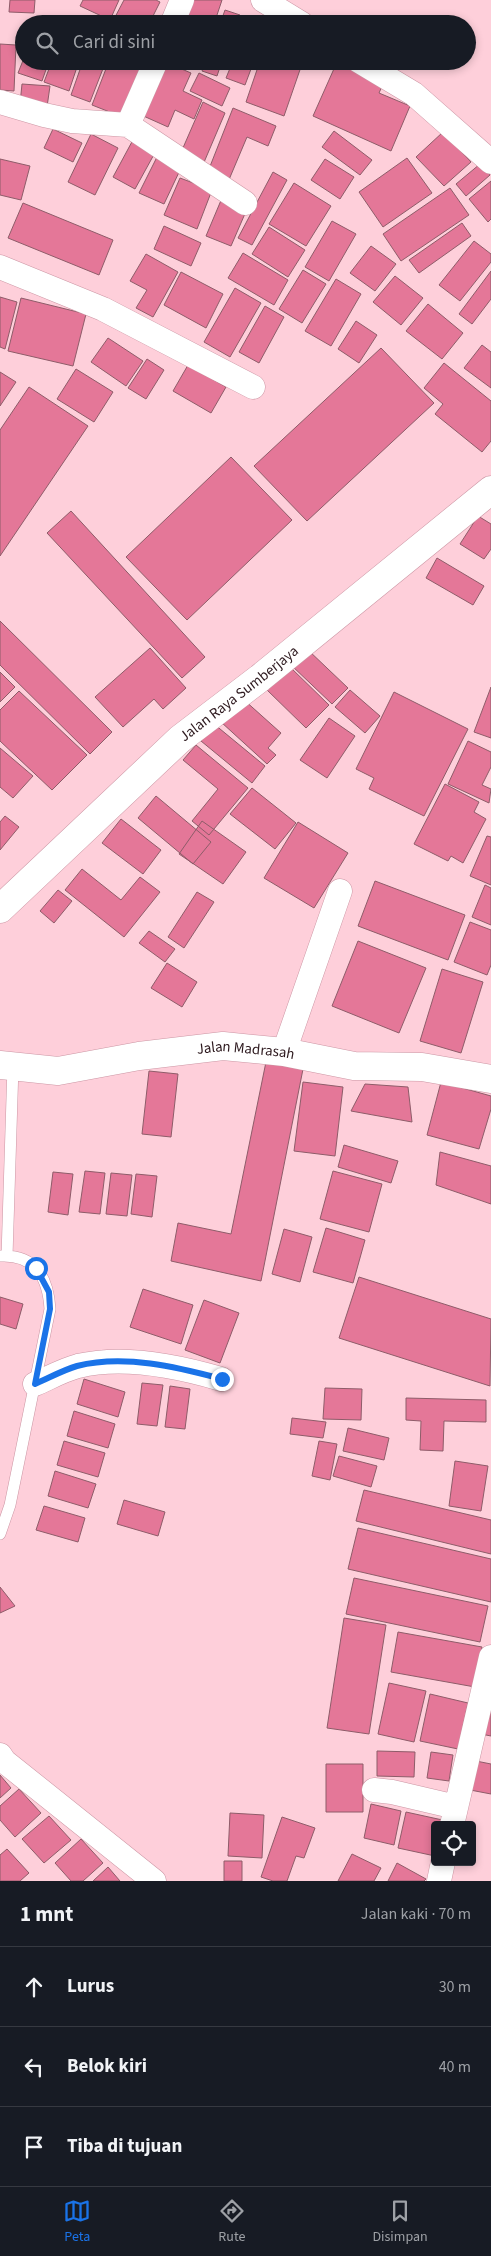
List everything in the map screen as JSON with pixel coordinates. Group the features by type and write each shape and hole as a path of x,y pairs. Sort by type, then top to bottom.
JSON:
{"street":[{"path":"176,15 182,0"},
{"path":"263,0 287,15"},
{"path":"128,125 152,70"},
{"path":"374,70 414,94 491,162"},
{"path":"0,102 44,115 72,120 128,125 245,204"},
{"path":"0,267 103,310 253,387"},
{"name":"Jalan Raya Sumberjaya","path":"0,910 180,740 260,678 491,490"},
{"path":"284,1052 340,891"},
{"name":"Jalan Madrasah","path":"6,1066 58,1070 140,1056 224,1046 284,1052 354,1066 422,1066 491,1079"},
{"path":"35,1384 77,1366 133,1362 196,1372 222,1379"},
{"path":"374,1790 392,1792 454,1816 491,1660"},
{"path":"0,1755 4,1761 154,1881"},
{"path":"439,1881 442,1866"}],"lane":[{"path":"0,1534 10,1505 50,1309 49,1292 36,1268 27,1261 3,1256 6,1066"}],"building":[{"path":"10,0 35,0 34,13 9,12"},
{"path":"83,0 119,0 112,15 99,15 80,6"},
{"path":"124,0 156,0 160,2 154,15 116,15"},
{"path":"187,0 222,0 217,15 182,15"},
{"path":"225,10 240,15 223,15"},
{"path":"0,44 15,45 14,91 0,90"},
{"path":"19,70 46,70 42,81 18,73"},
{"path":"49,70 76,70 69,91 44,82"},
{"path":"80,70 102,70 90,102 71,95"},
{"path":"106,70 144,70 125,118 92,105"},
{"path":"159,70 184,70 191,73 183,91 202,100 194,119 175,110 168,127 139,114"},
{"path":"202,70 219,70 217,76"},
{"path":"229,70 251,70 245,85 226,78"},
{"path":"257,70 300,70 284,116 246,102"},
{"path":"333,70 356,70 384,82 379,93 410,106 391,151 313,116"},
{"path":"199,73 230,88 222,106 190,91"},
{"path":"22,84 50,86 47,107 20,104"},
{"path":"203,102 225,113 202,167 179,157"},
{"path":"233,108 276,126 268,146 247,137 228,182 207,174"},
{"path":"53,129 82,143 73,162 44,148"},
{"path":"334,131 372,160 360,175 322,147"},
{"path":"443,132 471,162 444,186 416,157"},
{"path":"91,134 118,148 95,195 68,182"},
{"path":"134,138 157,149 135,189 113,177"},
{"path":"157,157 181,168 164,204 139,193"},
{"path":"407,158 432,193 383,227 359,192"},
{"path":"0,159 30,166 21,200 0,195"},
{"path":"325,159 354,177 340,199 311,180"},
{"path":"480,164 490,175 466,196 456,184"},
{"path":"273,172 287,180 252,245 238,238"},
{"path":"180,178 212,190 197,229 164,215"},
{"path":"491,181 491,219 488,222 469,199"},
{"path":"294,183 331,206 306,246 269,224"},
{"path":"450,188 469,215 401,261 383,234"},
{"path":"222,198 247,209 231,246 206,236"},
{"path":"23,203 113,240 99,275 8,238"},
{"path":"332,221 356,234 329,281 305,267"},
{"path":"462,223 471,236 419,273 409,260"},
{"path":"164,226 201,243 191,266 154,249"},
{"path":"269,227 305,250 288,277 252,254"},
{"path":"474,241 491,254 491,262 460,301 439,285"},
{"path":"371,246 396,264 375,291 350,273"},
{"path":"243,253 288,280 274,305 228,278"},
{"path":"146,254 178,272 153,317 136,308 147,290 130,281"},
{"path":"303,270 326,284 302,323 279,309"},
{"path":"491,271 491,299 472,324 459,314"},
{"path":"181,272 223,294 206,328 164,305"},
{"path":"395,276 423,298 401,325 373,302"},
{"path":"336,279 361,294 331,346 305,331"},
{"path":"235,288 261,303 230,357 204,342"},
{"path":"0,297 17,302 5,349 0,347"},
{"path":"21,298 86,314 73,366 8,351"},
{"path":"428,304 463,333 442,359 406,331"},
{"path":"265,306 284,317 259,363 239,352"},
{"path":"356,321 377,335 359,363 338,349"},
{"path":"108,338 143,361 126,386 91,362"},
{"path":"482,345 491,352 491,388 464,368"},
{"path":"381,348 434,403 307,521 254,466"},
{"path":"147,359 164,370 146,399 128,388"},
{"path":"444,363 491,401 491,441 482,452 435,414 443,404 424,388"},
{"path":"188,365 226,387 211,413 173,391"},
{"path":"76,369 113,392 94,422 57,399"},
{"path":"0,372 16,382 0,406"},
{"path":"29,387 88,426 0,556 0,430"},
{"path":"231,457 292,520 187,620 126,557"},
{"path":"71,511 205,657 182,678 47,533"},
{"path":"478,516 491,524 491,549 484,559 460,544"},
{"path":"437,558 484,586 473,605 426,578"},
{"path":"0,621 112,732 90,754 0,665"},
{"path":"150,648 186,688 163,709 154,699 123,727 95,697"},
{"path":"307,649 348,688 332,704 291,665"},
{"path":"289,666 329,705 306,728 266,689"},
{"path":"0,672 15,687 0,702"},
{"path":"491,687 491,738 474,732"},
{"path":"350,690 380,716 365,733 335,707"},
{"path":"19,691 87,755 52,790 0,741 0,710"},
{"path":"394,692 468,729 424,816 369,789 374,778 356,769"},
{"path":"243,699 281,733 268,748 276,755 267,764 221,722"},
{"path":"329,718 355,736 327,778 300,760"},
{"path":"214,724 265,766 252,783 201,741"},
{"path":"468,741 491,752 491,767 482,785 491,789 489,803 448,784"},
{"path":"196,745 248,788 209,835 192,821 218,789 183,760"},
{"path":"0,748 33,776 13,798 0,787"},
{"path":"445,784 479,802 474,812 486,819 463,863 451,856 448,861 414,844"},
{"path":"252,788 296,823 275,849 230,814"},
{"path":"156,796 211,842 193,864 138,818"},
{"path":"5,816 19,827 0,850 0,822"},
{"path":"121,819 161,850 143,874 102,843"},
{"path":"202,821 246,852 223,884 179,854"},
{"path":"298,822 348,853 314,908 264,878"},
{"path":"487,836 491,837 491,885 470,876"},
{"path":"82,869 121,900 140,877 160,892 124,937 65,890"},
{"path":"375,881 465,915 448,960 358,926"},
{"path":"485,885 491,888 491,925 472,917"},
{"path":"58,890 72,901 54,923 40,911"},
{"path":"197,892 214,902 184,948 168,937"},
{"path":"470,922 491,930 491,965 487,975 454,962"},
{"path":"149,931 175,949 165,962 139,943"},
{"path":"358,941 426,968 399,1033 332,1006"},
{"path":"167,963 197,982 182,1007 151,988"},
{"path":"442,969 483,982 461,1053 420,1041"},
{"path":"268,1052 305,1059 261,1281 171,1261 178,1223 231,1234"},
{"path":"149,1071 178,1074 171,1137 142,1134"},
{"path":"303,1082 343,1087 335,1156 294,1151"},
{"path":"441,1082 491,1096 491,1109 479,1149 427,1135"},
{"path":"365,1084 408,1087 412,1122 351,1111"},
{"path":"344,1145 398,1161 391,1183 338,1167"},
{"path":"440,1152 491,1166 491,1204 436,1185"},
{"path":"85,1171 105,1173 100,1214 79,1212"},
{"path":"333,1171 382,1184 369,1232 320,1219"},
{"path":"53,1172 73,1174 68,1215 48,1212"},
{"path":"111,1173 132,1175 127,1216 106,1214"},
{"path":"136,1174 157,1176 152,1217 131,1214"},
{"path":"326,1228 365,1240 353,1283 313,1272"},
{"path":"284,1229 312,1237 300,1282 272,1274"},
{"path":"359,1277 491,1319 490,1386 339,1338"},
{"path":"143,1289 193,1305 181,1344 130,1327"},
{"path":"0,1297 23,1304 16,1329 0,1324"},
{"path":"204,1300 239,1313 220,1363 185,1350"},
{"path":"84,1379 125,1392 118,1417 77,1404"},
{"path":"142,1383 163,1385 157,1426 137,1424"},
{"path":"170,1386 190,1389 185,1429 165,1427"},
{"path":"325,1388 362,1389 361,1420 323,1419"},
{"path":"406,1398 486,1400 486,1422 444,1421 443,1451 420,1450 421,1421 406,1420"},
{"path":"74,1411 115,1424 108,1448 67,1436"},
{"path":"292,1418 326,1422 323,1438 290,1434"},
{"path":"348,1428 389,1438 384,1460 343,1451"},
{"path":"64,1441 105,1453 98,1477 57,1465"},
{"path":"319,1441 337,1444 330,1480 312,1476"},
{"path":"339,1456 377,1466 371,1487 333,1476"},
{"path":"455,1461 488,1466 481,1511 449,1506"},
{"path":"55,1471 96,1484 88,1508 48,1496"},
{"path":"364,1490 491,1520 491,1554 356,1521"},
{"path":"124,1500 165,1512 158,1536 117,1524"},
{"path":"44,1506 85,1518 78,1542 36,1530"},
{"path":"358,1528 491,1559 491,1602 348,1569"},
{"path":"354,1578 488,1606 480,1642 346,1614"},
{"path":"0,1587 15,1606 0,1613"},
{"path":"344,1618 386,1625 369,1734 327,1728"},
{"path":"398,1632 482,1647 475,1687 391,1672"},
{"path":"389,1683 426,1691 414,1742 378,1734"},
{"path":"430,1694 468,1703 458,1749 420,1741"},
{"path":"491,1702 491,1736 481,1734"},
{"path":"377,1751 415,1752 414,1777 377,1776"},
{"path":"431,1752 453,1755 449,1781 427,1778"},
{"path":"471,1760 491,1764 491,1794 465,1789"},
{"path":"326,1764 363,1764 363,1812 326,1812"},
{"path":"0,1775 11,1788 0,1798"},
{"path":"19,1789 41,1813 15,1837 0,1820 0,1806"},
{"path":"371,1804 401,1811 394,1845 364,1838"},
{"path":"406,1812 447,1821 431,1821 431,1855 398,1848"},
{"path":"230,1813 264,1815 262,1858 228,1856"},
{"path":"49,1816 71,1840 44,1863 22,1839"},
{"path":"282,1817 315,1828 304,1858 296,1856 287,1881 273,1881 261,1877"},
{"path":"81,1839 103,1863 83,1881 71,1881 55,1863"},
{"path":"7,1849 29,1873 20,1881 0,1881 0,1855"},
{"path":"352,1854 381,1868 374,1881 338,1881"},
{"path":"224,1861 242,1861 242,1881 224,1881"},
{"path":"397,1863 426,1879 424,1881 388,1881"},
{"path":"108,1867 120,1881 93,1881"}],"route":[{"path":"36,1268 42,1275 49,1292 50,1309 35,1384 77,1366 133,1362 196,1372 222,1379"}]}
